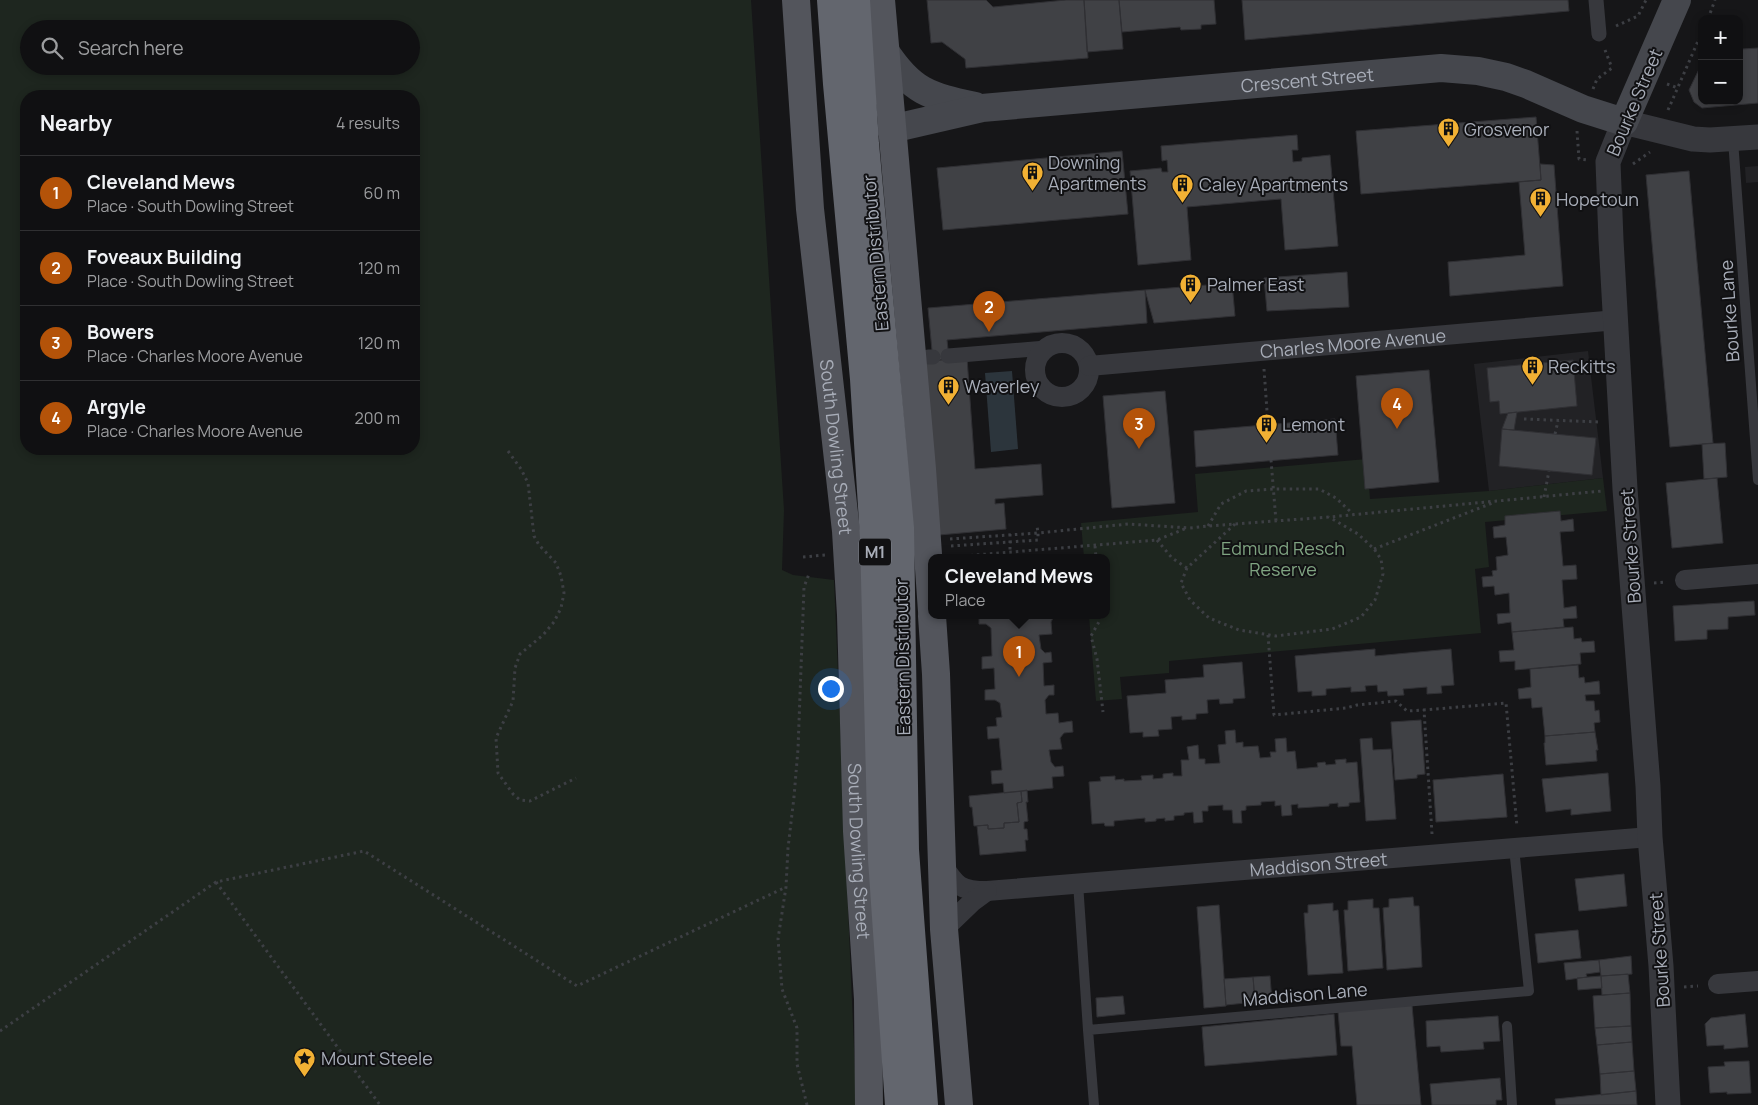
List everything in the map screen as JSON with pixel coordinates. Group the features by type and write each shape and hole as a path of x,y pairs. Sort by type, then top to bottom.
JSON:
{"highway":[{"path":"813,0 832,222 874,538"},
{"name":"Eastern Distributor","path":"831,0 836,84 864,379 874,538 882,860 899,1105"},
{"name":"Eastern Distributor","path":"856,0 865,144 900,528 904,850 924,1105"}],"main road":[{"name":"South Dowling Street","path":"796,0 810,209 847,540 852,634 857,831 868,999 869,1105"},
{"path":"881,0 922,469 940,548"},
{"name":"Bourke Street","path":"1624,122 1677,0"},
{"name":"Crescent Street","path":"885,51 906,79 923,91 941,99 982,108"},
{"name":"Crescent Street","path":"891,130 982,108 1441,68 1478,71 1506,77 1583,109 1624,122"},
{"path":"932,619 936,674 944,929 959,1105"}],"street":[{"path":"1596,0 1599,34"},
{"path":"1624,122 1693,139 1758,137"},
{"name":"Bourke Street","path":"1624,122 1608,162 1611,240 1625,489 1661,966 1668,1105"},
{"name":"Charles Moore Avenue","path":"1089,366 1617,320"},
{"path":"1063,342 1073,345 1086,357 1089,374 1080,389 1065,396 1057,396 1049,393 1038,381 1035,373 1036,363 1039,355 1046,348 1063,342"},
{"path":"948,356 1046,348"},
{"path":"1685,580 1758,574"},
{"name":"Maddison Street","path":"942,864 954,882 969,891 987,891 1650,837"},
{"path":"944,929 972,902 987,891"},
{"path":"1718,984 1758,981"}],"lane":[{"name":"Bourke Lane","path":"1733,139 1758,480"},
{"name":"Maddison Lane","path":"1088,1030 1529,991 1516,848"},
{"path":"1078,884 1094,1105"},
{"path":"1507,1026 1512,1105"}],"path":[{"path":"1599,34 1638,16 1646,0"},
{"path":"1710,15 1716,0"},
{"path":"1678,88 1698,41"},
{"path":"1597,79 1612,68"},
{"path":"1577,129 1578,159"},
{"path":"1631,166 1651,151"},
{"path":"1266,394 1268,425"},
{"path":"1524,419 1590,422"},
{"path":"1556,434 1558,420"},
{"path":"508,451 528,483 534,536 539,545 556,563 564,593 561,608 554,622 543,635 520,654 517,661 512,701 496,738 498,773 513,794 520,800 530,801 576,778"},
{"path":"1271,460 1276,521"},
{"path":"1544,497 1549,471"},
{"path":"1208,526 1221,504 1246,492 1274,489 1319,489 1336,498 1353,514"},
{"path":"940,548 1010,534 1128,524 1190,528 1608,491"},
{"path":"1374,549 1498,500"},
{"path":"1236,524 1187,568 1182,583 1190,600 1209,618 1239,630 1276,636 1332,629 1361,617 1375,600 1383,574 1380,559 1374,549 1358,534 1329,517"},
{"path":"940,548 1038,540 1037,526"},
{"path":"940,548 1010,552 1095,546 1157,540 1190,528"},
{"path":"1010,534 1010,552"},
{"path":"1157,540 1172,558 1187,568"},
{"path":"1095,546 1096,554"},
{"path":"804,557 832,554"},
{"path":"807,1105 797,1064 797,1028 782,989 778,939 786,887 794,797 800,712 804,587 809,574"},
{"path":"1100,619 1091,636 1097,659 1103,712"},
{"path":"1268,635 1274,715 1396,701 1407,711 1506,703 1516,848"},
{"path":"1424,710 1434,855"},
{"path":"0,1031 216,882 364,851 577,986 786,887"},
{"path":"216,882 380,1105"}],"shaded area":[{"path":"1758,166 1758,182 1746,183 1745,167"},
{"path":"1588,351 1603,478 1489,491 1474,364"},
{"path":"1012,371 1018,449 991,452 985,373"}],"green space":[{"path":"0,0 751,0 784,510 782,570 793,575 834,580 855,1105 0,1105"},
{"name":"Edmund Resch Reserve","path":"1367,459 1370,499 1489,491 1603,478 1607,511 1485,522 1489,567 1475,569 1481,633 1169,661 1169,673 1120,677 1122,699 1096,701 1089,619 1110,619 1110,554 1084,554 1081,523 1198,512 1195,474"}],"building":[{"path":"927,0 986,0 993,7 1084,0 1088,58 966,68 965,59 942,42 931,43"},
{"path":"1084,0 1119,0 1123,49 1087,52"},
{"path":"1119,0 1214,0 1216,24 1201,25 1201,29 1181,30 1180,27 1122,32"},
{"path":"1242,0 1568,0 1569,11 1245,40"},
{"path":"1758,48 1758,103 1743,104 1743,49"},
{"path":"1698,71 1698,105 1694,102 1689,90"},
{"path":"1698,105 1736,105 1702,108"},
{"name":"Grosvenor","path":"1536,117 1541,180 1361,194 1356,131"},
{"name":"Caley Apartments","path":"1297,135 1298,150 1292,150 1293,162 1302,161 1302,158 1330,155 1338,246 1285,250 1281,199 1187,207 1191,260 1138,265 1130,171 1161,168 1162,172 1168,172 1167,160 1162,161 1161,146"},
{"name":"Downing Apartments","path":"1122,151 1128,214 943,230 937,168"},
{"name":"Hopetoun","path":"1540,164 1554,165 1563,286 1450,296 1448,262 1525,255 1519,182 1541,180"},
{"path":"1689,171 1713,443 1670,447 1646,175"},
{"path":"1347,272 1349,307 1267,311 1264,278"},
{"name":"Palmer East","path":"1232,283 1235,316 1154,323 1145,290"},
{"path":"1145,290 1147,323 947,340 949,359 933,361 928,308"},
{"name":"Waverley","path":"967,358 975,469 1041,464 1043,495 995,499 995,504 1004,503 1006,529 939,535 921,361"},
{"name":"Reckitts","path":"1573,360 1577,406 1500,414 1499,401 1490,402 1487,368"},
{"path":"1429,370 1439,482 1365,489 1356,376"},
{"path":"1165,391 1175,503 1112,508 1103,396"},
{"path":"1517,412 1514,430 1502,429 1508,413"},
{"name":"Lemont","path":"1335,419 1338,455 1196,467 1194,431"},
{"path":"1502,429 1596,438 1592,475 1499,466"},
{"path":"1725,443 1727,477 1704,479 1702,444"},
{"path":"1717,478 1723,543 1672,548 1666,483"},
{"path":"1560,511 1561,521 1573,519 1574,531 1560,532 1563,566 1576,565 1577,579 1562,580 1564,608 1576,606 1577,618 1563,619 1564,627 1512,632 1511,622 1498,624 1497,614 1510,613 1509,593 1495,595 1494,586 1483,587 1482,577 1493,576 1492,571 1497,570 1496,557 1508,555 1506,537 1494,538 1493,527 1505,525 1505,516"},
{"path":"1754,601 1755,615 1728,617 1728,629 1707,630 1707,639 1675,641 1673,606"},
{"path":"979,619 1052,619 1052,634 1039,635 1041,649 1045,653 1051,652 1052,662 1043,663 1044,686 1054,685 1054,695 1049,695 1045,700 1046,714 1058,713 1059,723 1072,721 1073,732 1064,733 1060,738 1062,749 1049,750 1051,762 1055,767 1063,766 1064,776 1052,777 1053,788 1004,793 1003,783 992,784 991,771 1002,770 999,738 988,739 987,727 997,726 996,718 1002,717 1000,703 995,700 985,700 985,690 995,689 994,668 982,669 982,657 992,656 991,628 986,624 979,624"},
{"path":"1573,627 1574,639 1581,638 1582,642 1594,641 1595,652 1580,653 1581,664 1515,670 1515,661 1500,662 1499,651 1514,650 1512,632"},
{"path":"1375,649 1375,656 1451,649 1454,685 1441,686 1442,693 1427,694 1427,687 1403,689 1404,695 1388,696 1387,691 1378,692 1377,685 1365,686 1366,691 1351,692 1351,687 1326,689 1326,695 1312,696 1312,691 1298,692 1295,656"},
{"path":"1242,662 1245,698 1233,699 1233,703 1220,704 1219,699 1207,700 1208,713 1196,714 1196,719 1182,720 1182,716 1171,717 1172,729 1158,730 1159,736 1143,737 1143,732 1130,733 1127,696 1166,693 1165,680 1204,677 1203,665"},
{"path":"1578,665 1579,678 1584,677 1585,683 1599,681 1600,694 1585,695 1586,701 1594,701 1595,711 1599,710 1600,722 1594,723 1595,732 1545,736 1542,707 1532,708 1531,698 1519,699 1518,689 1531,687 1530,669"},
{"path":"1421,720 1425,774 1417,775 1417,778 1395,780 1391,722"},
{"path":"1235,730 1236,743 1243,742 1243,747 1258,746 1260,758 1271,757 1270,752 1276,752 1275,739 1286,738 1287,752 1295,751 1297,769 1318,767 1317,763 1325,762 1326,765 1336,764 1335,760 1346,759 1346,763 1357,762 1360,802 1338,807 1338,803 1329,804 1329,806 1298,808 1298,804 1291,805 1292,815 1282,816 1281,805 1275,806 1275,801 1261,802 1261,805 1246,806 1246,810 1241,811 1242,823 1233,823 1232,810 1223,810 1223,805 1208,806 1208,811 1202,811 1203,822 1194,823 1193,812 1174,816 1174,820 1165,821 1165,818 1145,822 1145,818 1114,821 1114,826 1105,826 1104,823 1092,824 1089,782 1101,781 1100,777 1115,776 1115,780 1124,779 1124,781 1142,780 1141,776 1153,775 1153,779 1163,778 1163,774 1173,773 1173,776 1182,776 1181,760 1189,760 1187,747 1198,745 1199,759 1205,759 1205,764 1220,763 1218,745 1226,744 1225,731"},
{"path":"1595,732 1598,750 1596,750 1597,761 1546,765 1545,736"},
{"path":"1372,738 1373,750 1391,749 1396,819 1366,821 1360,739"},
{"path":"1608,773 1611,811 1571,815 1571,809 1546,812 1542,779"},
{"path":"1503,774 1507,817 1436,822 1433,780"},
{"path":"1027,790 1028,821 1024,822 1024,829 1027,829 1028,840 1025,840 1026,851 980,855 977,826 988,825 988,829 1004,828 1004,823 1019,822 1017,803 1022,802 1021,791"},
{"path":"1021,791 1022,802 1017,803 1019,822 1004,823 1004,828 988,829 988,825 974,826 969,796"},
{"path":"1624,874 1627,906 1579,911 1575,879"},
{"path":"1413,897 1414,906 1419,906 1422,967 1387,970 1383,908 1389,907 1389,899"},
{"path":"1373,899 1373,908 1379,908 1383,968 1348,971 1344,910 1348,910 1348,901"},
{"path":"1333,903 1333,911 1338,910 1343,973 1308,975 1304,913 1308,913 1308,905"},
{"path":"1219,905 1226,1006 1204,1008 1197,907"},
{"path":"1578,930 1581,958 1538,963 1535,934"},
{"path":"1631,956 1632,974 1601,976 1599,960"},
{"path":"1599,960 1600,972 1586,974 1587,977 1566,980 1564,963"},
{"path":"1628,974 1630,993 1602,995 1601,976"},
{"path":"1270,976 1272,1001 1255,1002 1253,977"},
{"path":"1601,976 1602,988 1578,990 1577,978"},
{"path":"1253,977 1255,1002 1226,1005 1224,979"},
{"path":"1630,993 1631,1026 1595,1028 1593,996"},
{"path":"1123,996 1125,1014 1097,1017 1096,998"},
{"path":"1412,1005 1421,1105 1357,1105 1352,1046 1341,1046 1338,1011"},
{"path":"1334,1014 1337,1055 1205,1066 1202,1027"},
{"path":"1745,1014 1748,1047 1724,1049 1724,1045 1707,1046 1705,1024 1711,1018"},
{"path":"1498,1016 1500,1041 1483,1042 1484,1049 1441,1052 1440,1046 1427,1047 1426,1021"},
{"path":"1631,1026 1632,1042 1597,1045 1595,1028"},
{"path":"1632,1042 1634,1071 1600,1074 1597,1045"},
{"path":"1749,1061 1751,1093 1710,1093 1708,1067 1725,1066 1724,1062"},
{"path":"1634,1071 1636,1091 1601,1095 1600,1074"},
{"path":"1500,1078 1502,1100 1496,1100 1496,1105 1432,1105 1430,1084"},
{"path":"1636,1091 1637,1105 1556,1105 1555,1099"}],"place":[{"name":"Grosvenor","path":"1448,148"},
{"name":"Downing Apartments","path":"1032,191"},
{"name":"Caley Apartments","path":"1183,203"},
{"name":"Hopetoun","path":"1540,218"},
{"name":"Palmer East","path":"1191,303"},
{"name":"Foveaux Building","path":"989,332"},
{"name":"Reckitts","path":"1532,385"},
{"name":"Waverley","path":"948,405"},
{"name":"Argyle","path":"1397,429"},
{"name":"Lemont","path":"1266,443"},
{"name":"Bowers","path":"1139,449"},
{"name":"Cleveland Mews","path":"1019,677"},
{"name":"Mount Steele","path":"305,1077"}]}
